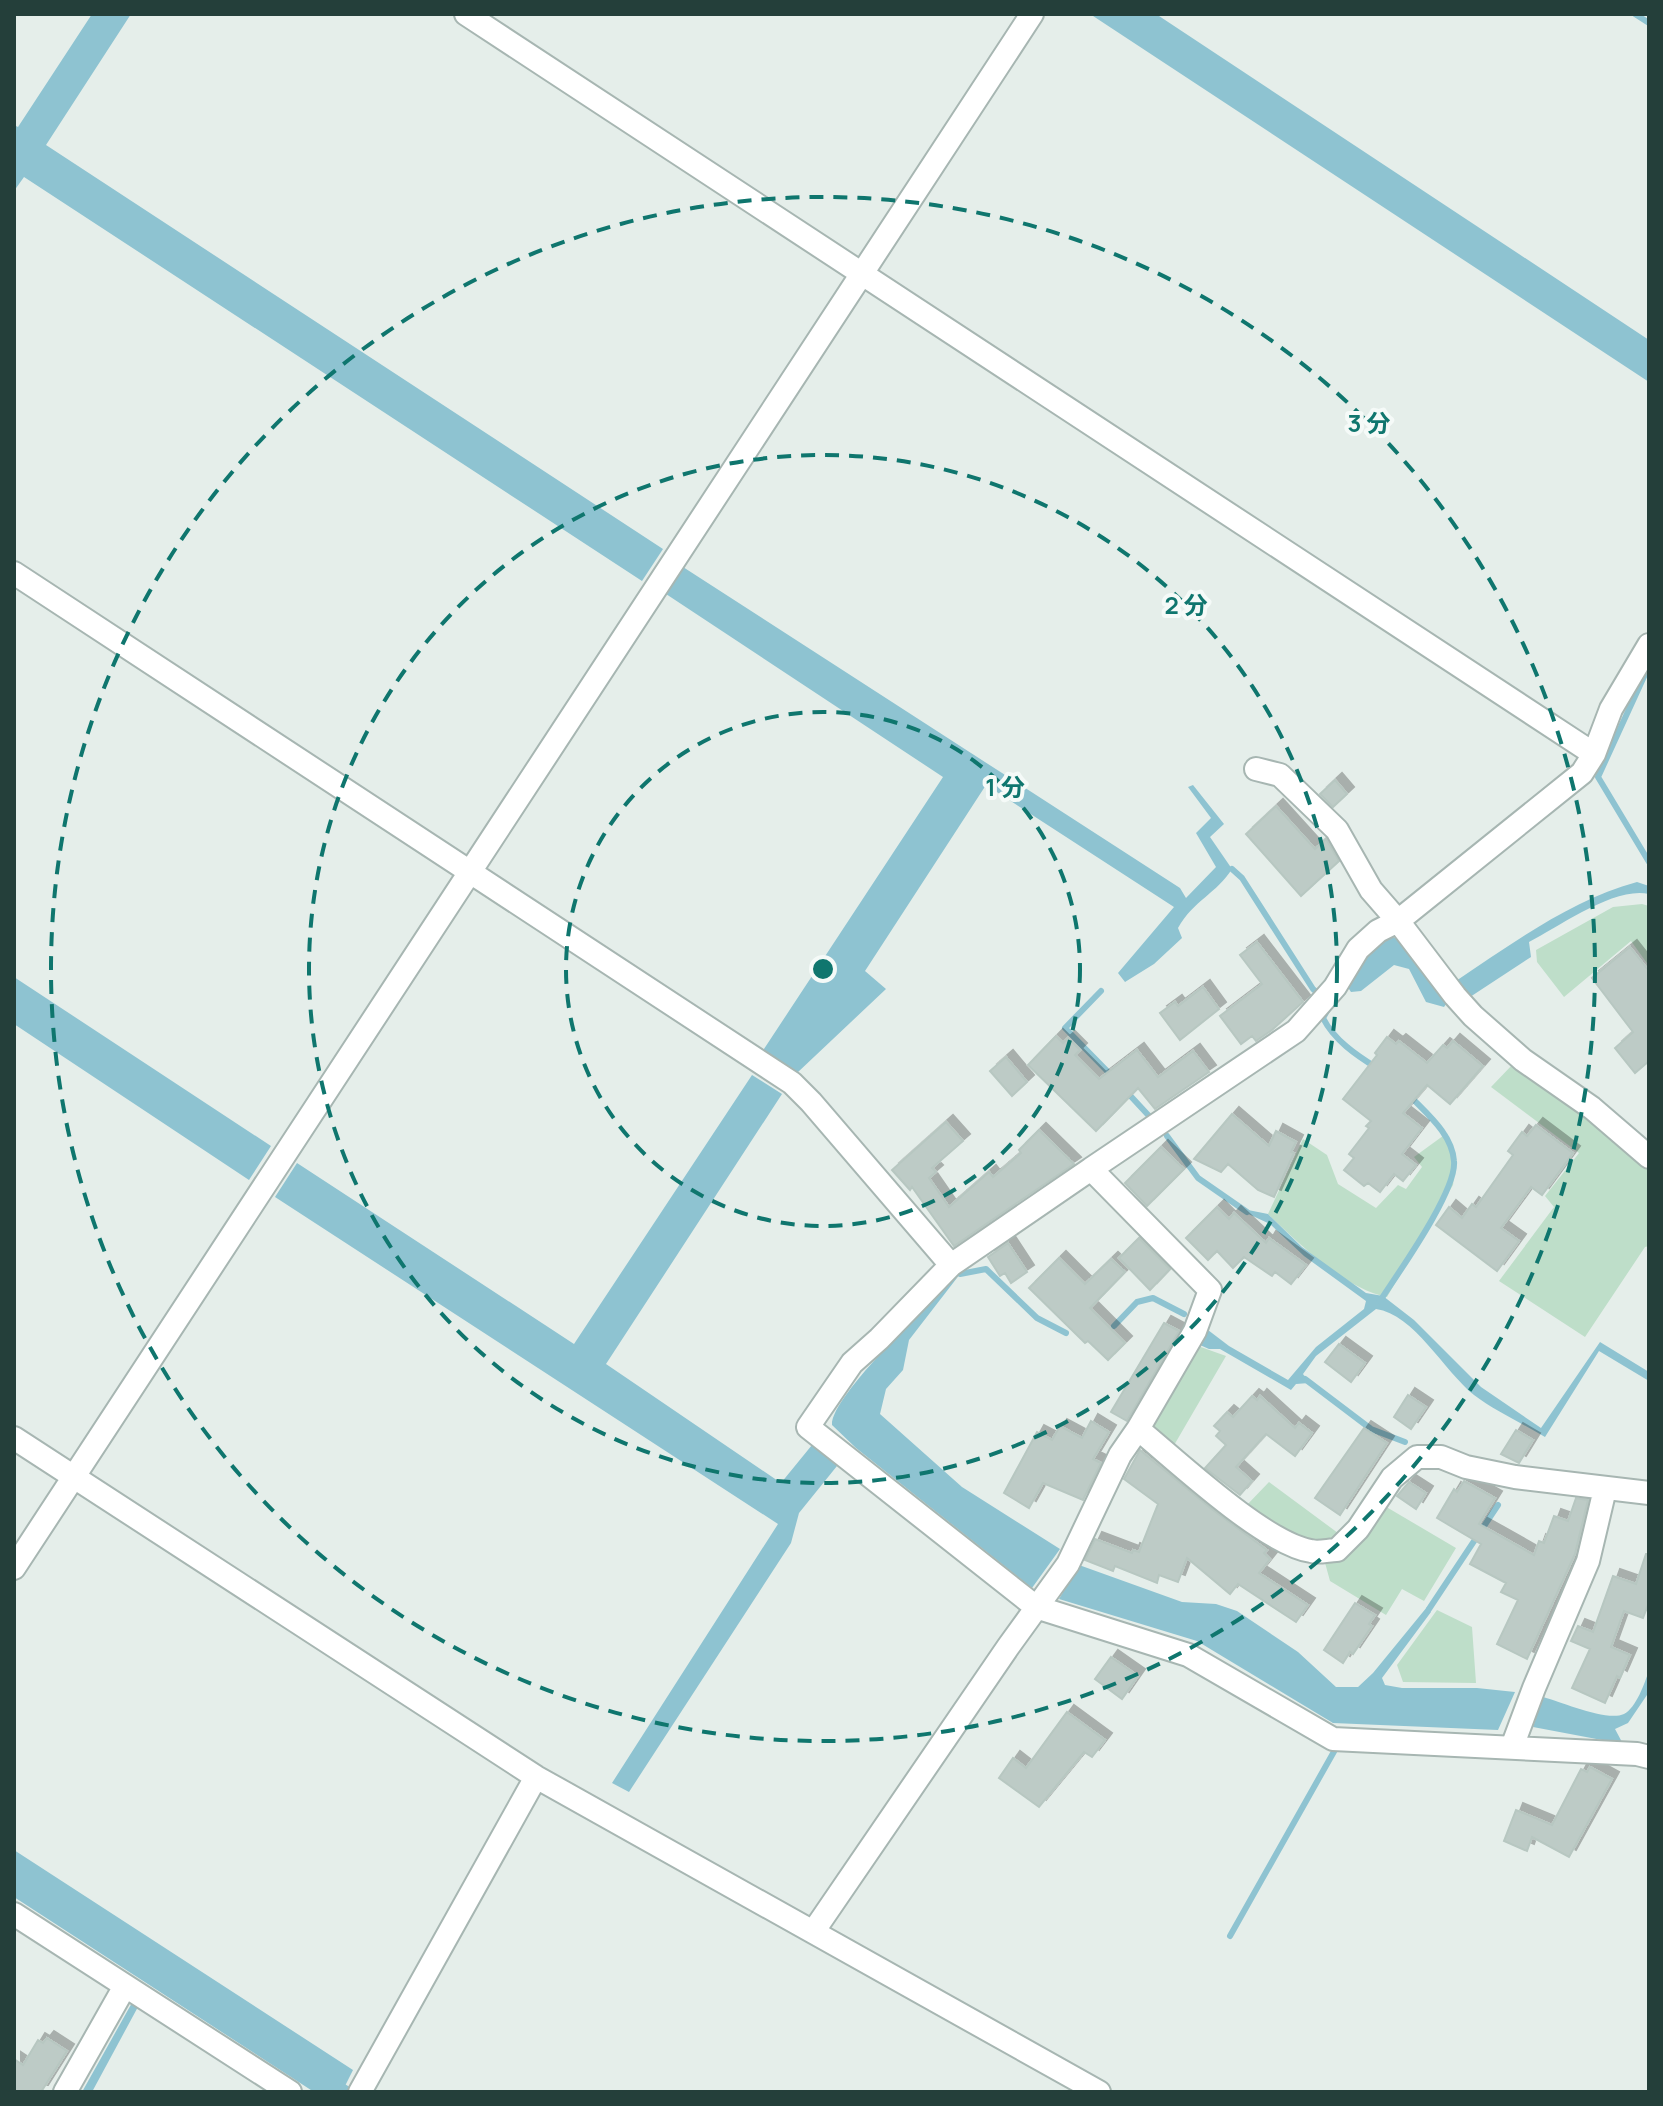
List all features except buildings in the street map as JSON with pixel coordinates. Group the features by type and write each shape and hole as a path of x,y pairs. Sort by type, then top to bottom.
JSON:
{"street":[{"path":"466,14 1594,754"},
{"path":"14,1568 1032,14"},
{"path":"14,573 792,1083 951,1265"},
{"path":"1647,654 1611,709 1594,754 1582,773 1398,921 1378,931 1358,949 1335,987 1296,1031 951,1265 852,1363 808,1427 1036,1607 1188,1655 1333,1739 1649,1757"},
{"path":"1256,769 1280,775 1337,830 1371,890 1473,1016 1523,1060 1592,1108 1649,1157"},
{"path":"813,1932 1068,1564 1120,1455 1195,1331 1210,1290 1091,1169"},
{"path":"1138,1429 1252,1521 1279,1539 1312,1551 1337,1550 1358,1529 1392,1478 1417,1457 1441,1457 1466,1467 1503,1475 1649,1493"},
{"path":"14,1438 536,1777 1099,2092"},
{"path":"1512,1747 1588,1561 1605,1489"},
{"path":"361,2090 536,1777"},
{"path":"14,1914 284,2090"},
{"path":"65,2092 125,1986"}],"green space":[{"path":"1649,906 1649,966 1631,941 1564,997 1537,962 1536,950 1613,907"},
{"path":"1514,1063 1591,1120 1649,1171 1649,1246 1645,1247 1585,1337 1499,1281 1554,1207 1545,1196 1579,1153 1491,1087"},
{"path":"1447,1133 1456,1160 1453,1185 1387,1297 1338,1275 1268,1214 1303,1139 1327,1155 1338,1184 1376,1208 1398,1185 1406,1189 1422,1167 1414,1157"},
{"path":"1198,1346 1226,1356 1173,1447 1150,1428"},
{"path":"1269,1482 1342,1536 1320,1544 1279,1530 1245,1507"},
{"path":"1383,1505 1456,1548 1424,1601 1402,1589 1386,1615 1330,1581 1324,1559"},
{"path":"1437,1610 1472,1627 1476,1683 1403,1682 1397,1665"}],"water":[{"path":"92,14 131,14 46,145 663,549 642,581 24,177 14,191 14,125 18,127"},
{"path":"1090,14 1156,14 1649,340 1649,382"},
{"path":"683,567 1180,888 1186,898 1216,867 1196,833 1211,818 1188,787 1193,785 1224,824 1210,837 1232,869 1184,919 1178,928 1182,938 1154,964 1125,982 1118,973 1174,907 986,785 865,971 886,989 797,1073 762,1052 943,777 666,594"},
{"path":"1637,882 1649,886 1649,894 1635,893 1604,901 1529,942 1531,957 1470,997 1456,981 1566,911"},
{"path":"1384,936 1400,939 1449,1000 1444,1007 1426,1002 1409,969 1394,965 1361,991 1351,992 1345,983 1364,950"},
{"path":"14,977 271,1146 249,1180 14,1024"},
{"path":"752,1075 782,1094 606,1364 781,1483 812,1445 837,1466 799,1513 791,1543 629,1792 612,1783 778,1524 275,1197 297,1163 574,1344"},
{"path":"1242,1211 1268,1214 1302,1247 1366,1293 1383,1296 1414,1320 1481,1387 1541,1428 1600,1342 1649,1372 1649,1381 1599,1351 1545,1437 1474,1395 1416,1332 1390,1313 1376,1309 1316,1356 1303,1374 1309,1383 1296,1384 1291,1390 1220,1349 1200,1345 1208,1330 1229,1346 1288,1380 1316,1347 1364,1309 1366,1301 1304,1256 1270,1224"},
{"path":"960,1274 909,1340 903,1370 886,1389 880,1414 962,1487 1060,1549 1032,1588 856,1448 832,1425 836,1411 865,1371"},
{"path":"1079,1565 1182,1602 1216,1604 1237,1611 1298,1652 1336,1687 1358,1687 1427,1607 1431,1612 1382,1678 1385,1685 1515,1692 1498,1730 1333,1723 1197,1641 1059,1599"},
{"path":"1649,1670 1649,1692 1628,1723 1615,1729 1623,1744 1533,1727 1543,1697 1596,1713 1624,1714 1636,1701"},
{"path":"14,1850 353,2070 342,2092 314,2092 14,1897"},
{"path":"133,2001 139,2005 92,2092 82,2092"}],"waterway":[{"path":"1635,14 1649,23"},
{"path":"1647,670 1598,777 1649,862"},
{"path":"1232,869 1242,878 1313,989 1321,996"},
{"path":"1101,991 1065,1028 1112,1076"},
{"path":"1328,1009 1323,1018 1333,1033 1377,1068"},
{"path":"1125,1090 1150,1117"},
{"path":"1380,1301 1437,1211 1446,1192 1454,1161 1449,1142 1438,1125 1410,1096"},
{"path":"1167,1136 1198,1178 1247,1212"},
{"path":"960,1274 986,1269 1037,1318 1066,1333"},
{"path":"1114,1326 1137,1302 1153,1298 1184,1314"},
{"path":"1305,1379 1371,1429 1405,1442"},
{"path":"1429,1609 1498,1505"},
{"path":"1230,1936 1336,1748"},
{"path":"344,2087 352,2092"}]}
